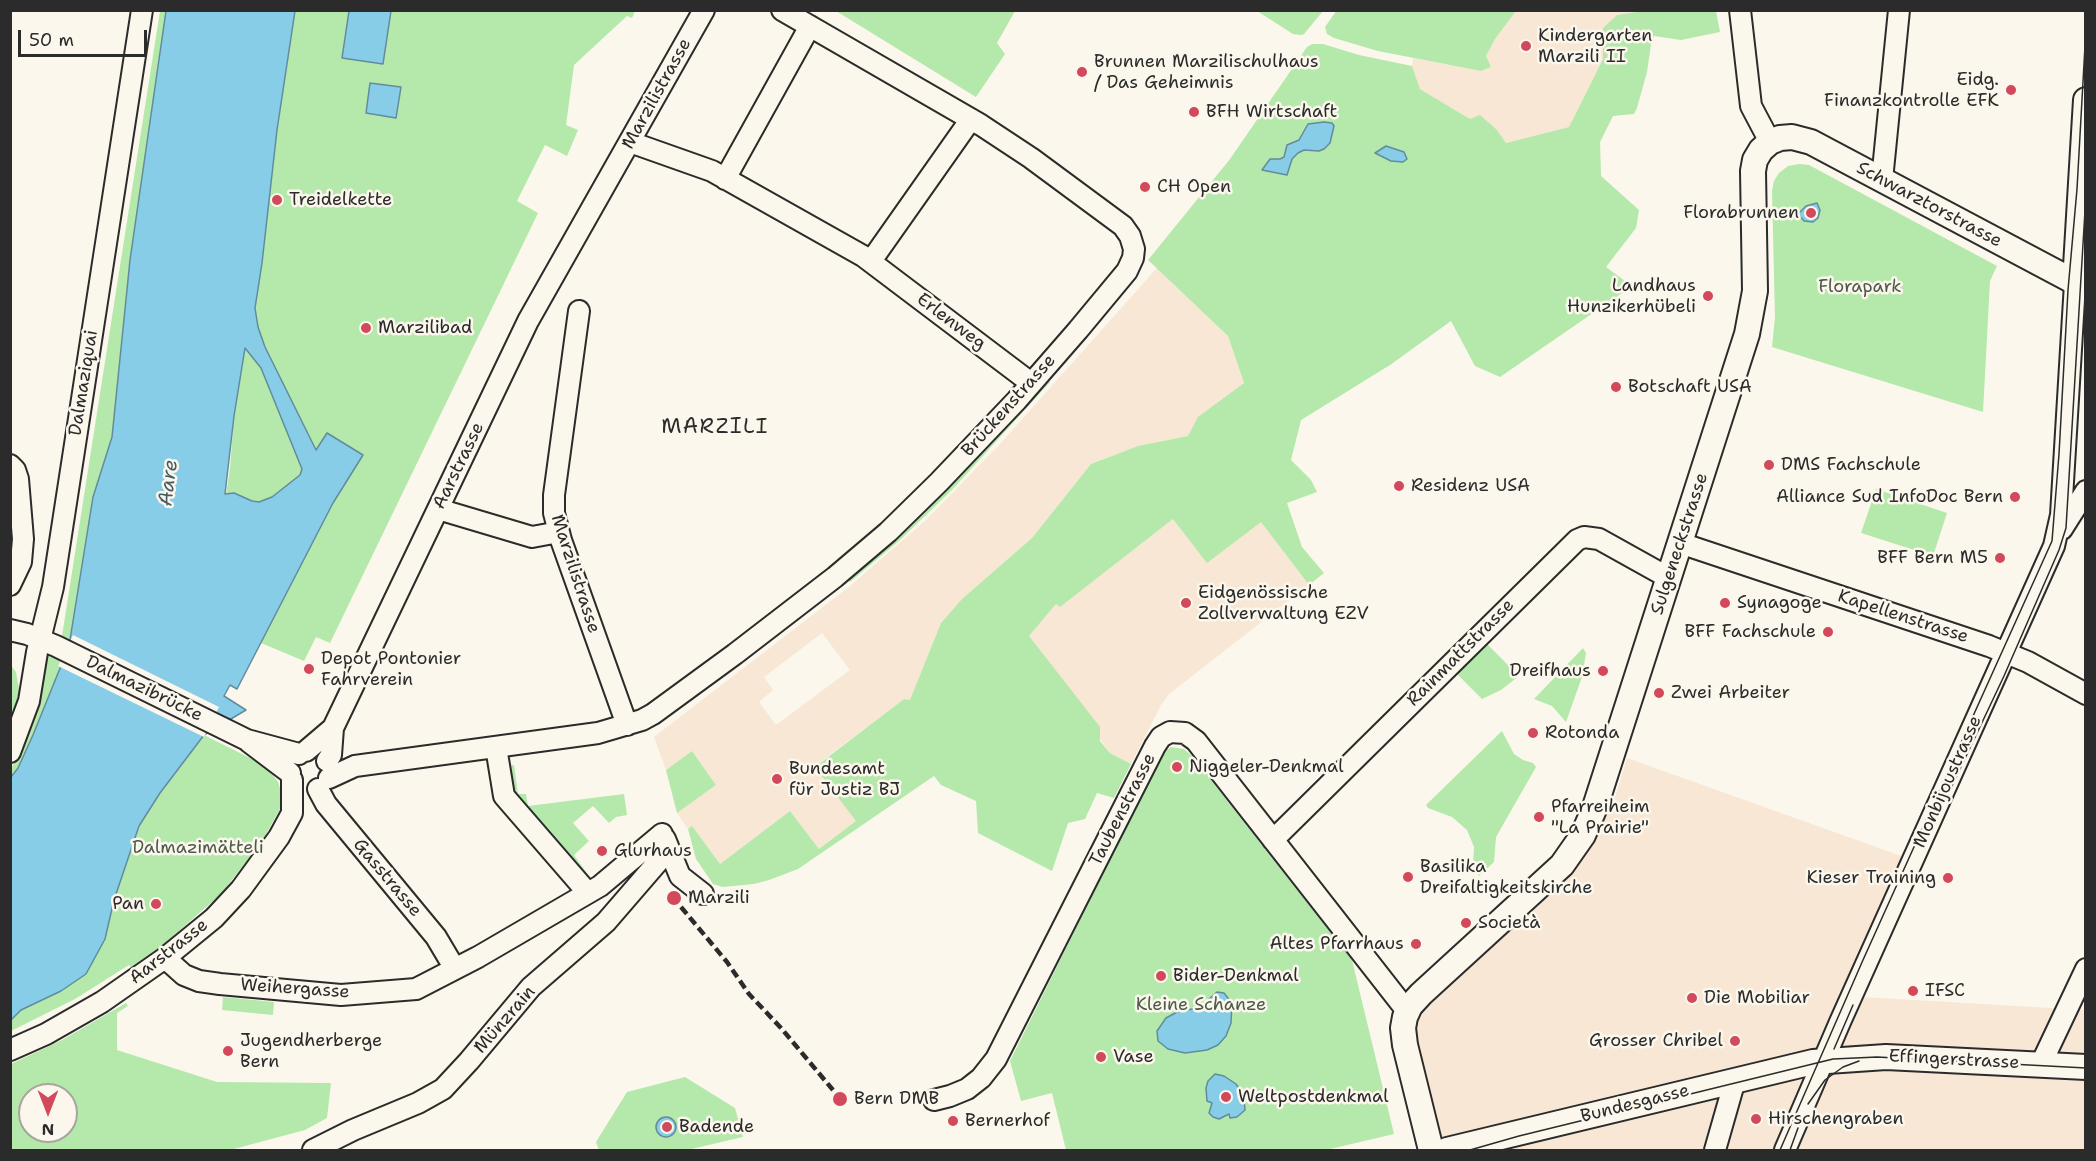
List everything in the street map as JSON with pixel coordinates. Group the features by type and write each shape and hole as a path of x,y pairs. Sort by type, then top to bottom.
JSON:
{"street":[{"name":"Dalmaziquai","path":"10,752 28,701 55,575 142,10"},
{"name":"Marzilistrasse","path":"588,245 592,208 704,10"},
{"name":"Brückenstrasse","path":"324,774 355,766 598,733 627,725 653,714 735,654 873,545 939,482 1031,383 1127,271 1134,252 1132,240 1123,226 1031,158 971,119 782,10"},
{"path":"1740,10 1745,36 1751,106 1770,142"},
{"path":"1882,180 1899,10"},
{"path":"725,178 810,26"},
{"name":"Monbijoustrasse","path":"2058,536 2080,285 2085,100"},
{"path":"871,261 971,119"},
{"name":"Schwarztorstrasse","path":"1770,142 1787,137 1806,140 2080,285"},
{"name":"Erlenweg","path":"630,142 711,171 871,261 1031,383"},
{"name":"Sulgeneckstrasse","path":"1407,1011 1421,994 1557,870 1577,845 1595,807 1749,326 1756,268 1753,171 1758,154 1770,142"},
{"name":"Aarstrasse","path":"10,1050 84,1013 165,958 214,918 235,896 271,849 292,813 306,803 324,774 333,728 528,321 592,208"},
{"name":"Marzilistrasse","path":"579,311 554,495 554,513 627,725"},
{"path":"10,465 15,470 18,479 23,550 18,572 10,585"},
{"name":"Monbijoustrasse","path":"1823,1061 2058,536 2085,490"},
{"path":"438,509 532,537 559,532"},
{"name":"Rainmattstrasse","path":"1273,840 1571,545 1584,537 1599,540 1669,578"},
{"name":"Kapellenstrasse","path":"1680,543 2007,653 2028,662 2085,694"},
{"name":"Dalmazibrücke","path":"10,630 40,639 66,651 247,740 291,777"},
{"name":"Aarstrasse","path":"303,753 333,728"},
{"name":"Taubenstrasse","path":"934,1100 967,1089 981,1078 996,1059 1155,746 1163,735 1176,731 1194,738 1407,1011"},
{"name":"Dalmazibrücke","path":"247,740 303,753"},
{"path":"496,747 504,796 588,893"},
{"path":"291,777 304,790 324,774 317,752 303,753 292,762 291,777 292,813"},
{"name":"Gasstrasse","path":"324,774 326,804 436,937 455,969"},
{"path":"663,836 680,876 703,894"},
{"name":"Weihergasse","path":"165,958 184,975 199,981 340,995 416,989 600,886 663,836"},
{"name":"Münzrain","path":"313,1150 353,1130 418,1103 442,1089 469,1062 531,987 606,922 663,836"},
{"path":"2041,1064 2085,969"},
{"path":"1407,1011 1404,1021 1404,1041 1431,1150"},
{"name":"Effingerstrasse","path":"1823,1061 1886,1057 2085,1067"},
{"path":"1785,1150 1823,1061"},
{"name":"Bundesgasse","path":"1447,1150 1801,1064 1823,1061"},
{"path":"1715,1150 1735,1080"}],"shaded area":[{"path":"1516,11 1643,11 1617,15 1603,28 1603,59 1569,127 1506,143 1497,130 1470,119 1420,89 1412,66 1413,58 1481,71 1491,67 1486,56 1495,39"},
{"path":"1157,268 1228,336 1244,383 1199,417 1188,436 1138,446 1091,464 1032,538 962,599 941,623 910,701 904,699 815,766 857,821 819,849 790,811 720,864 692,827 688,829 677,813 716,785 692,751 666,770 654,737 849,587 926,520 1000,444","holes":["822,633 850,670 776,725 759,702 773,690 764,677"]},
{"path":"1173,519 1261,522 1309,585 1169,694 1131,764 1110,753 1029,636 1056,604 1061,606"},
{"path":"1627,758 1921,863 1862,997 2085,1010 2085,1150 1442,1150 1414,1039 1416,1016 1612,808"}],"green space":[{"path":"1337,10 1516,11 1495,39 1486,56 1491,67 1481,71 1378,51 1334,38 1327,34 1325,27"},
{"path":"160,11 166,11 130,260 112,437 93,497 69,646 33,735 18,768 11,777 11,769 24,743 22,741 44,652 59,659 65,639 62,636"},
{"name":"Marzilibad","path":"295,11 635,11 632,18 627,16 574,65 566,125 578,130 567,156 545,145 517,201 538,213 330,643 316,637 304,661 261,643 214,576 230,468 234,416 262,263 277,130"},
{"path":"836,11 1015,11 997,43 1005,54 976,97"},
{"path":"1257,11 1323,11 1301,35 1293,34"},
{"path":"1643,11 1716,11 1720,32 1681,40 1654,36 1647,72 1634,114 1613,116 1600,142 1601,176 1639,210 1636,228 1606,267 1629,284 1625,291 1500,377 1475,366 1451,321 1390,365 1301,420 1291,460 1311,480 1317,492 1287,503 1302,547 1324,573 1309,585 1261,522 1207,563 1173,519 1060,607 1056,604 1029,636 1100,727 1100,741 1110,753 1131,764 1114,798 1097,793 1085,819 1068,823 1052,871 978,833 976,801 941,785 934,776 798,869 754,884 723,887 713,884 696,859 688,829 692,826 720,864 790,811 819,849 856,821 815,767 904,699 910,700 941,623 962,599 1032,538 1091,464 1138,446 1188,436 1198,417 1244,383 1228,336 1148,260 1230,159 1307,47 1312,44 1323,44 1359,55 1412,66 1420,89 1470,119 1480,115 1497,130 1506,143 1569,127 1603,59 1603,28 1617,15","holes":["1312,123 1332,123 1333,132 1319,151 1303,150 1292,159 1288,169 1262,170 1269,159 1280,159 1284,156 1287,145 1299,140","1387,146 1404,152 1405,161 1375,153"]},
{"name":"Florapark","path":"1809,165 1997,266 1990,281 1983,412 1772,347 1775,317 1772,191 1779,173 1788,166"},
{"path":"1044,380 1050,382 952,490 900,540 850,582 848,578"},
{"path":"1876,489 1947,513 1933,556 1861,533"},
{"path":"1487,644 1519,676 1501,690 1482,699 1457,674"},
{"path":"1583,648 1586,653 1582,677 1566,722 1552,706 1534,699"},
{"path":"10,664 16,672 19,689 16,709 11,719"},
{"path":"1502,731 1514,754 1533,763 1536,767 1496,837 1494,862 1479,876 1473,868 1474,847 1467,830 1452,817 1428,808 1426,805"},
{"name":"Dalmazimätteli","path":"204,735 266,766 278,782 281,791 281,807 261,843 220,895 160,947 131,967 129,965 75,999 11,1031 11,1020 21,1010 61,991 105,939 114,900 139,826 160,793"},
{"name":"Kleine Schanze","path":"1171,747 1184,749 1192,756 1352,960 1394,1134 1326,1150 1066,1150 1052,1093 1021,1101 1010,1061 1163,753"},
{"path":"692,751 716,785 677,813 666,770"},
{"path":"514,765 518,794 526,794 528,806 624,794 627,815 616,817 609,823 593,806 573,823 589,841 574,855 591,879 587,883 536,817 532,820 512,796 505,766"},
{"path":"223,997 274,1002 273,1015 222,1010"},
{"path":"126,1003 128,1006 117,1013 117,1050 217,1082 331,1083 327,1118 305,1130 230,1150 11,1150 11,1064 62,1040"},
{"path":"685,1077 735,1108 743,1137 687,1150 599,1150 596,1142 627,1092"}],"water":[{"name":"Aare","path":"166,11 295,11 277,130 255,308 258,327 265,347 316,450 327,433 363,455 333,503 237,689 230,685 224,696 246,710 204,735 160,793 139,826 114,900 105,939 86,974 61,991 21,1010 11,1020 11,777 18,768 33,735 69,646 93,497 112,437 130,260","holes":["245,348 261,368 302,469 300,475 272,497 259,502 234,493 225,494"]},
{"path":"349,11 391,11 383,64 342,58"},
{"path":"370,83 401,87 396,118 366,113"},
{"path":"1332,123 1334,126 1330,143 1324,149 1304,150 1298,153 1292,159 1287,175 1262,170 1270,159 1284,157 1287,145 1299,140 1308,124"},
{"path":"1386,146 1404,152 1407,159 1403,162 1391,161 1375,153"},
{"name":"Florabrunnen","path":"1817,203 1820,210 1818,218 1813,222 1804,221 1798,214 1806,206"},
{"path":"1217,992 1224,993 1232,1003 1231,1023 1226,1036 1218,1045 1207,1050 1185,1053 1168,1049 1158,1041 1157,1031 1166,1018 1179,1011 1199,1008"},
{"name":"Weltpostdenkmal","path":"1215,1074 1224,1076 1236,1084 1245,1097 1245,1110 1237,1117 1230,1118 1229,1114 1219,1119 1209,1113 1212,1103 1207,1101 1206,1088 1208,1081"},
{"path":"666,1117 673,1120 676,1127 673,1134 666,1137 659,1134 656,1127 659,1120"}],"pier":[{"path":"73,635 219,707 204,737 58,666"}],"tram line":[{"path":"1780,1150 2052,541 2086,28"},
{"path":"1952,786 2004,676 2059,550 2066,528 2086,194"},
{"path":"1834,1049 1853,1005"},
{"path":"1470,1150 1833,1059 1877,1057 2086,1068"},
{"path":"1808,1104 1825,1080 1843,1067 1859,1061"},
{"path":"1790,1150 1798,1128"}],"railway":[{"path":"681,907 727,962 749,994 833,1090"}],"place":[{"name":"Kindergarten Marzili II","path":"1526,46"},
{"name":"Brunnen Marzilischulhaus / Das Geheimnis","path":"1082,72"},
{"name":"Eidg. Finanzkontrolle EFK","path":"2011,90"},
{"name":"BFH Wirtschaft","path":"1194,112"},
{"name":"CH Open","path":"1145,187"},
{"name":"Treidelkette","path":"277,200"},
{"name":"Florabrunnen","path":"1811,213"},
{"name":"Landhaus Hunzikerhübeli","path":"1708,296"},
{"name":"Marzilibad","path":"366,328"},
{"name":"Botschaft USA","path":"1616,387"},
{"name":"DMS Fachschule","path":"1769,465"},
{"name":"Residenz USA","path":"1399,486"},
{"name":"Alliance Sud InfoDoc Bern","path":"2015,497"},
{"name":"BFF Bern M5","path":"2000,558"},
{"name":"Eidgenössische Zollverwaltung EZV","path":"1186,603"},
{"name":"Synagoge","path":"1725,603"},
{"name":"BFF Fachschule","path":"1828,632"},
{"name":"Depot Pontonier Fahrverein","path":"309,669"},
{"name":"Dreifhaus","path":"1603,671"},
{"name":"Zwei Arbeiter","path":"1659,693"},
{"name":"Rotonda","path":"1533,733"},
{"name":"Niggeler-Denkmal","path":"1177,767"},
{"name":"Bundesamt für Justiz BJ","path":"777,779"},
{"name":"Pfarreiheim \"La Prairie\"","path":"1539,817"},
{"name":"Glurhaus","path":"602,851"},
{"name":"Basilika Dreifaltigkeitskirche","path":"1408,877"},
{"name":"Kieser Training","path":"1948,878"},
{"name":"Marzili","path":"674,898"},
{"name":"Pan","path":"156,904"},
{"name":"Società","path":"1466,923"},
{"name":"Altes Pfarrhaus","path":"1416,944"},
{"name":"Bider-Denkmal","path":"1161,976"},
{"name":"IFSC","path":"1913,991"},
{"name":"Die Mobiliar","path":"1692,998"},
{"name":"Grosser Chribel","path":"1735,1041"},
{"name":"Jugendherberge Bern","path":"228,1051"},
{"name":"Vase","path":"1101,1057"},
{"name":"Weltpostdenkmal","path":"1226,1097"},
{"name":"Bern DMB","path":"840,1099"},
{"name":"Hirschengraben","path":"1756,1119"},
{"name":"Bernerhof","path":"953,1121"},
{"name":"Badende","path":"667,1127"}],"district":[{"name":"MARZILI","path":"715,428"}]}
